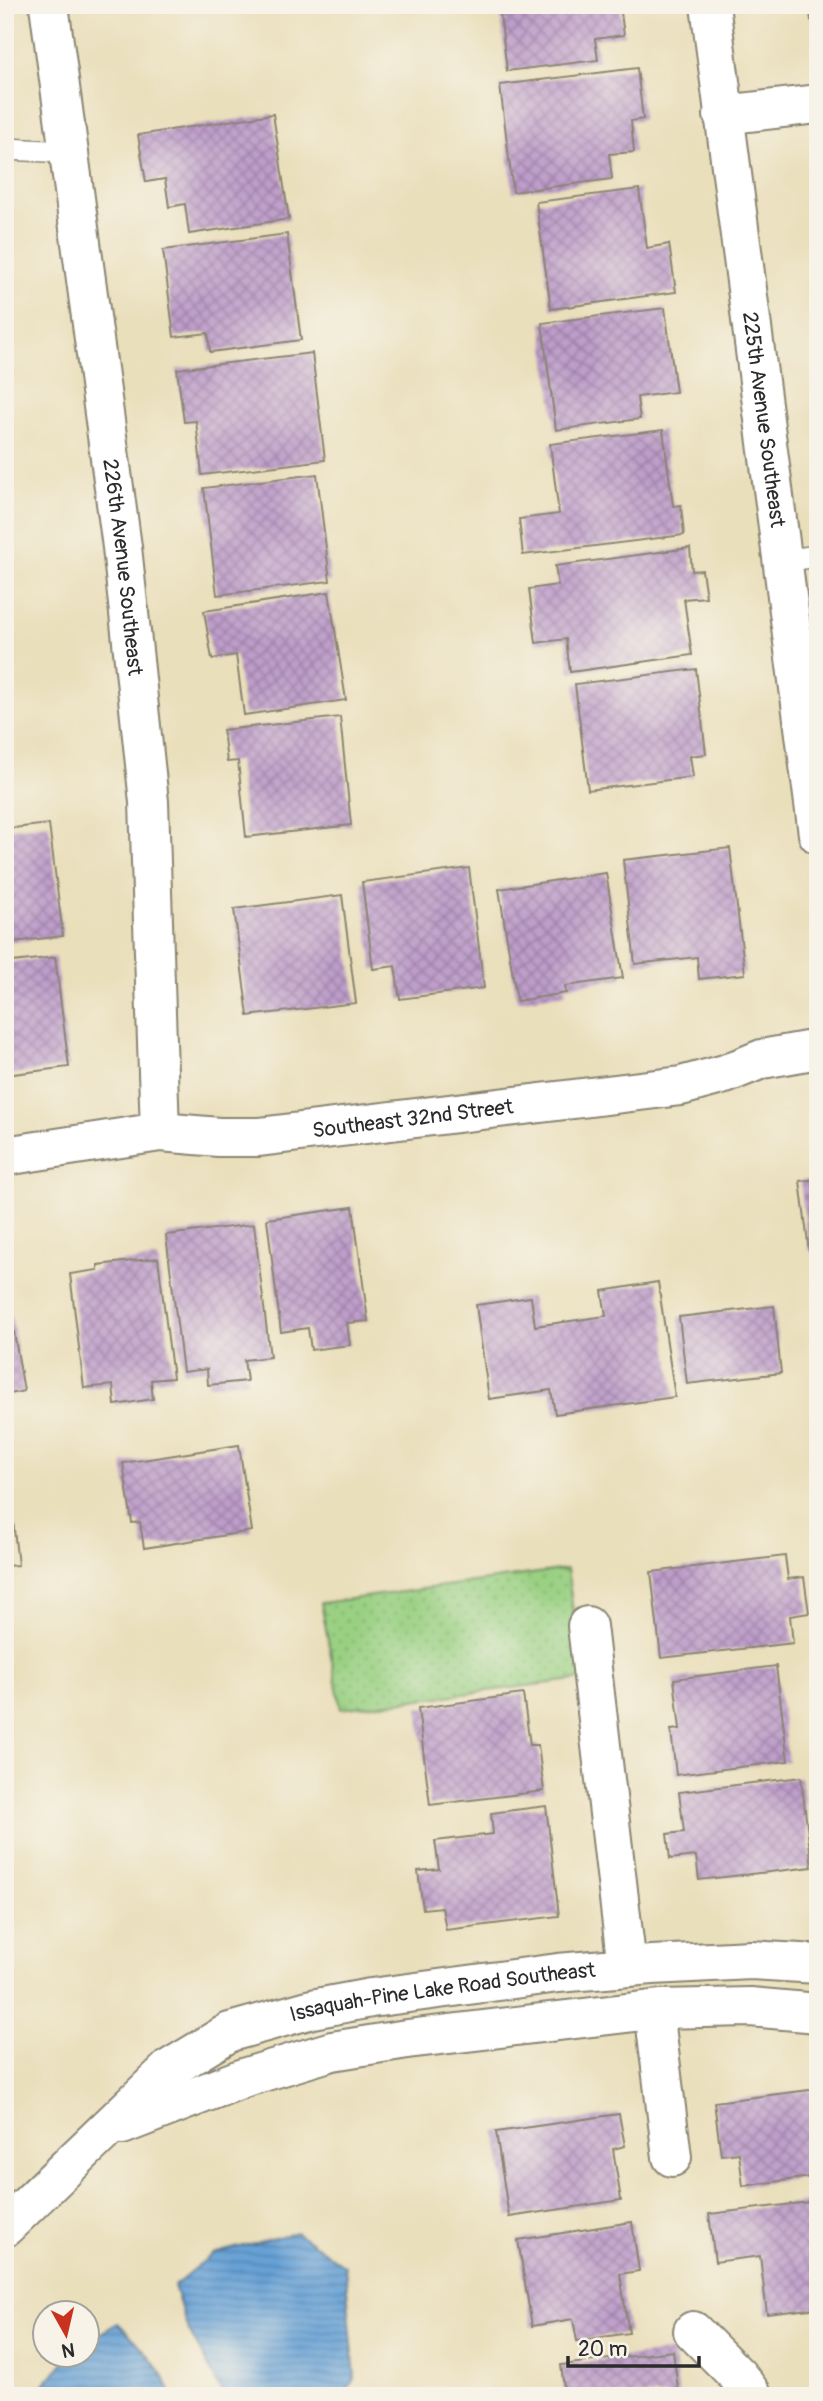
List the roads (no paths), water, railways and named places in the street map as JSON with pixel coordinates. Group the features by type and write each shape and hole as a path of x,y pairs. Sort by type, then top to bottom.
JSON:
{"street":[{"name":"226th Avenue Southeast","path":"49,5 122,547 149,802 160,1132"},
{"name":"225th Avenue Southeast","path":"710,5 723,116 800,558 818,834"},
{"path":"723,116 818,104"},
{"name":"Southeast 32nd Street","path":"5,1156 160,1132 259,1137 681,1086 725,1074 762,1059 818,1049"},
{"path":"587,1626 627,1967"},
{"name":"Issaquah-Pine Lake Road Southeast","path":"5,2227 169,2069 230,2032 312,2009 371,1998 558,1973 751,1960 818,1964"},
{"name":"Issaquah-Pine Lake Road Southeast","path":"107,2131 243,2078 332,2051 407,2039 654,2010 750,2007 818,2012"},
{"path":"654,2010 672,2157"},
{"path":"693,2331 753,2396"}],"lane":[{"path":"5,149 69,152"}],"water":[{"path":"296,2232 345,2266 355,2377 344,2396 224,2396 187,2327 174,2286 213,2254"},
{"path":"118,2323 150,2356 172,2396 33,2396 57,2370 102,2370 102,2332"}]}
